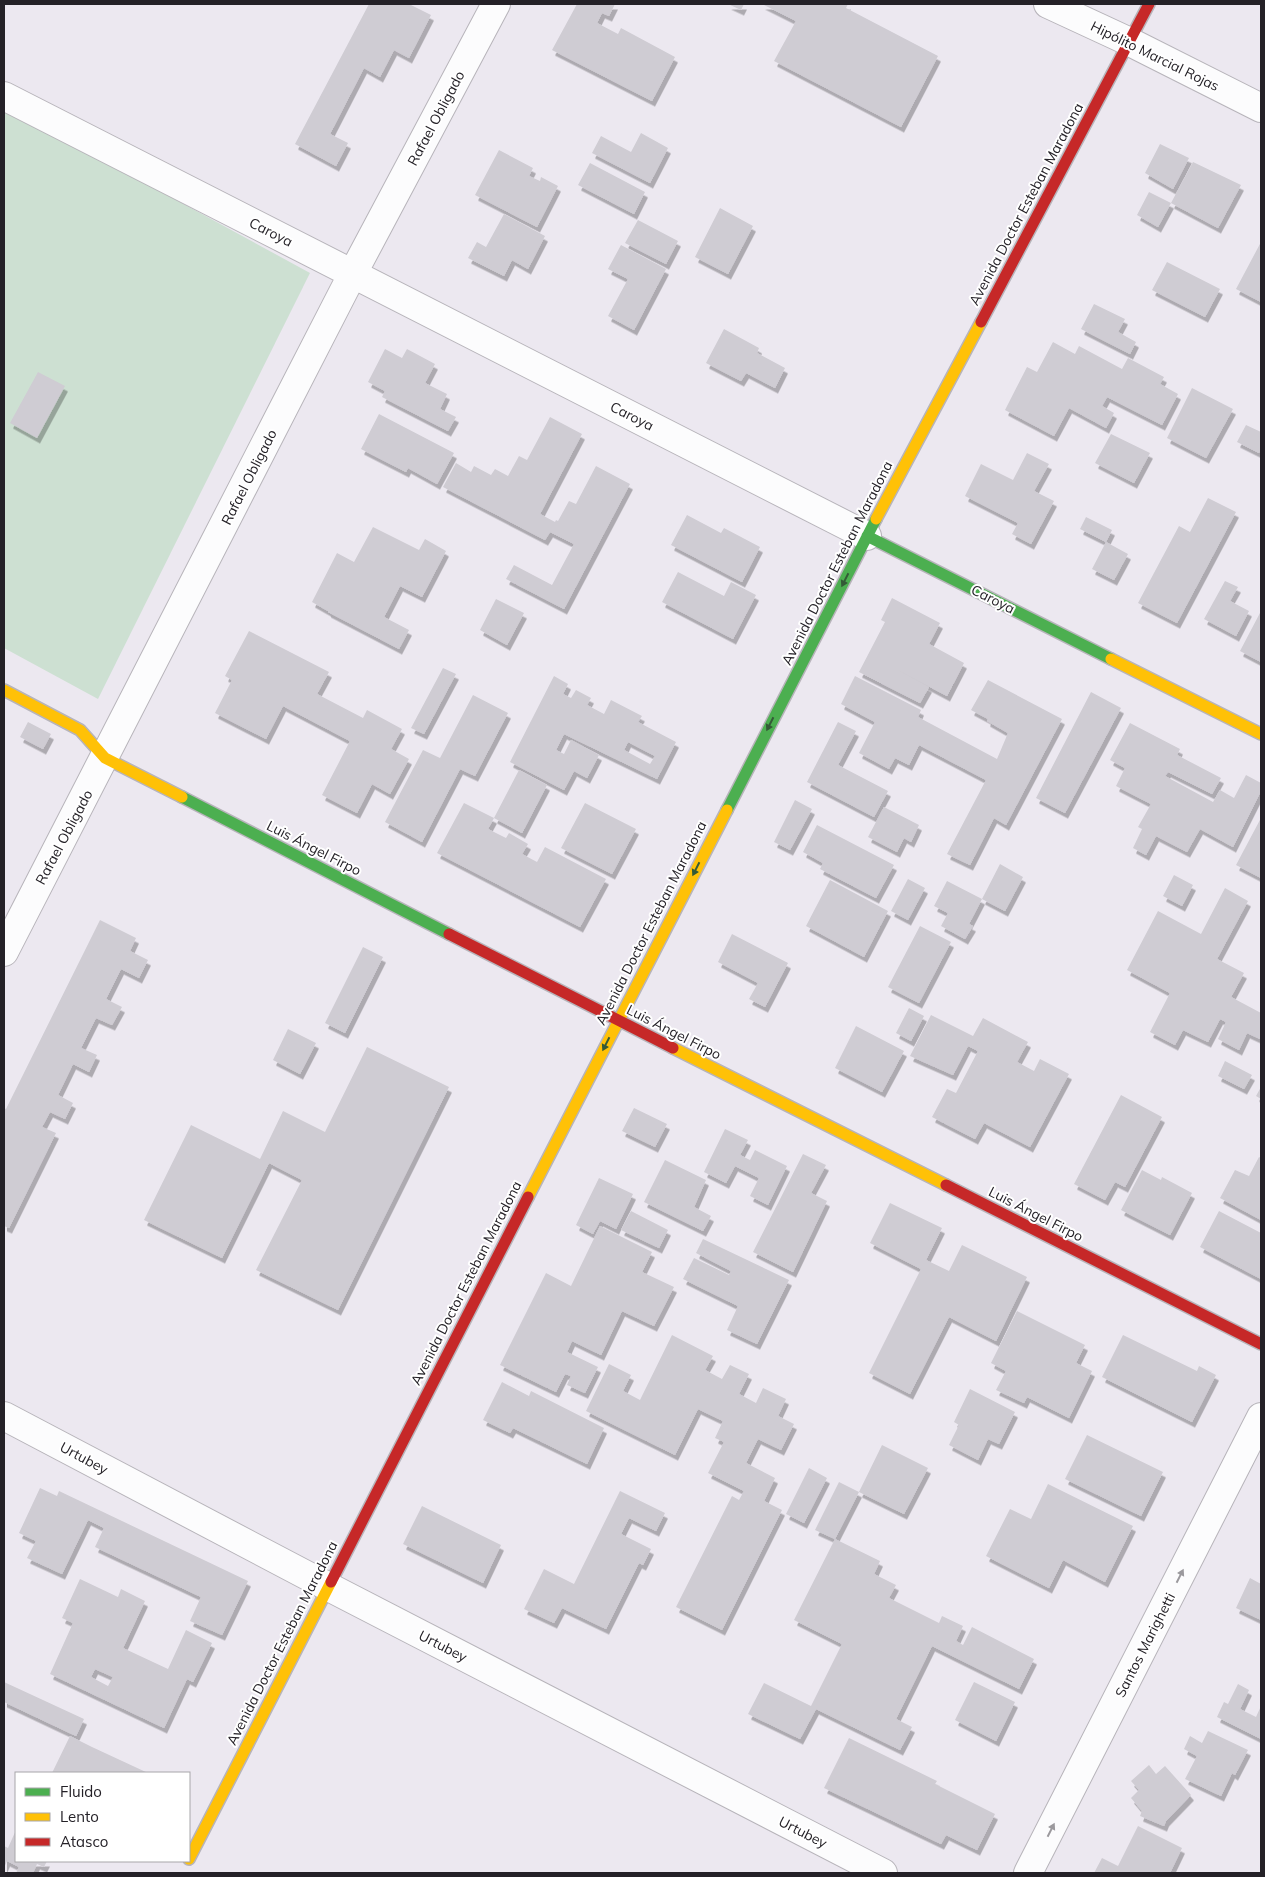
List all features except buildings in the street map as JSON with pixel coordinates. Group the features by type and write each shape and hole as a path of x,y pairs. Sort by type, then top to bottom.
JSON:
{"main road":[{"name":"Avenida Doctor Esteban Maradona","path":"190,1856 867,536 1149,4"},
{"name":"Caroya","path":"867,536 1261,734"},
{"name":"Luis Ángel Firpo","path":"4,690 80,730 105,758 618,1020 1261,1344"}],"street":[{"name":"Rafael Obligado","path":"4,952 353,273 496,4"},
{"name":"Hipólito Marcial Rojas","path":"1048,4 1130,42 1261,108"},
{"name":"Caroya","path":"4,96 867,536"},
{"name":"Urtubey","path":"4,1416 327,1586 883,1873"},
{"name":"Santos Marighetti","path":"1028,1873 1261,1417"}],"green space":[{"path":"4,106 310,273 98,699 4,648"}],"traffic: fast":[{"path":"727,810 876,519"},
{"path":"867,536 1111,659"},
{"path":"182,797 449,934"}],"traffic: slow":[{"path":"876,519 981,322"},
{"path":"1111,659 1261,734"},
{"path":"4,690 80,730 105,758 182,797"},
{"path":"528,1197 727,810"},
{"path":"673,1048 946,1185"},
{"path":"190,1857 331,1582"}],"traffic: jam":[{"path":"981,322 1149,4"},
{"path":"449,934 673,1048"},
{"path":"946,1185 1261,1344"},
{"path":"331,1582 528,1197"}]}
